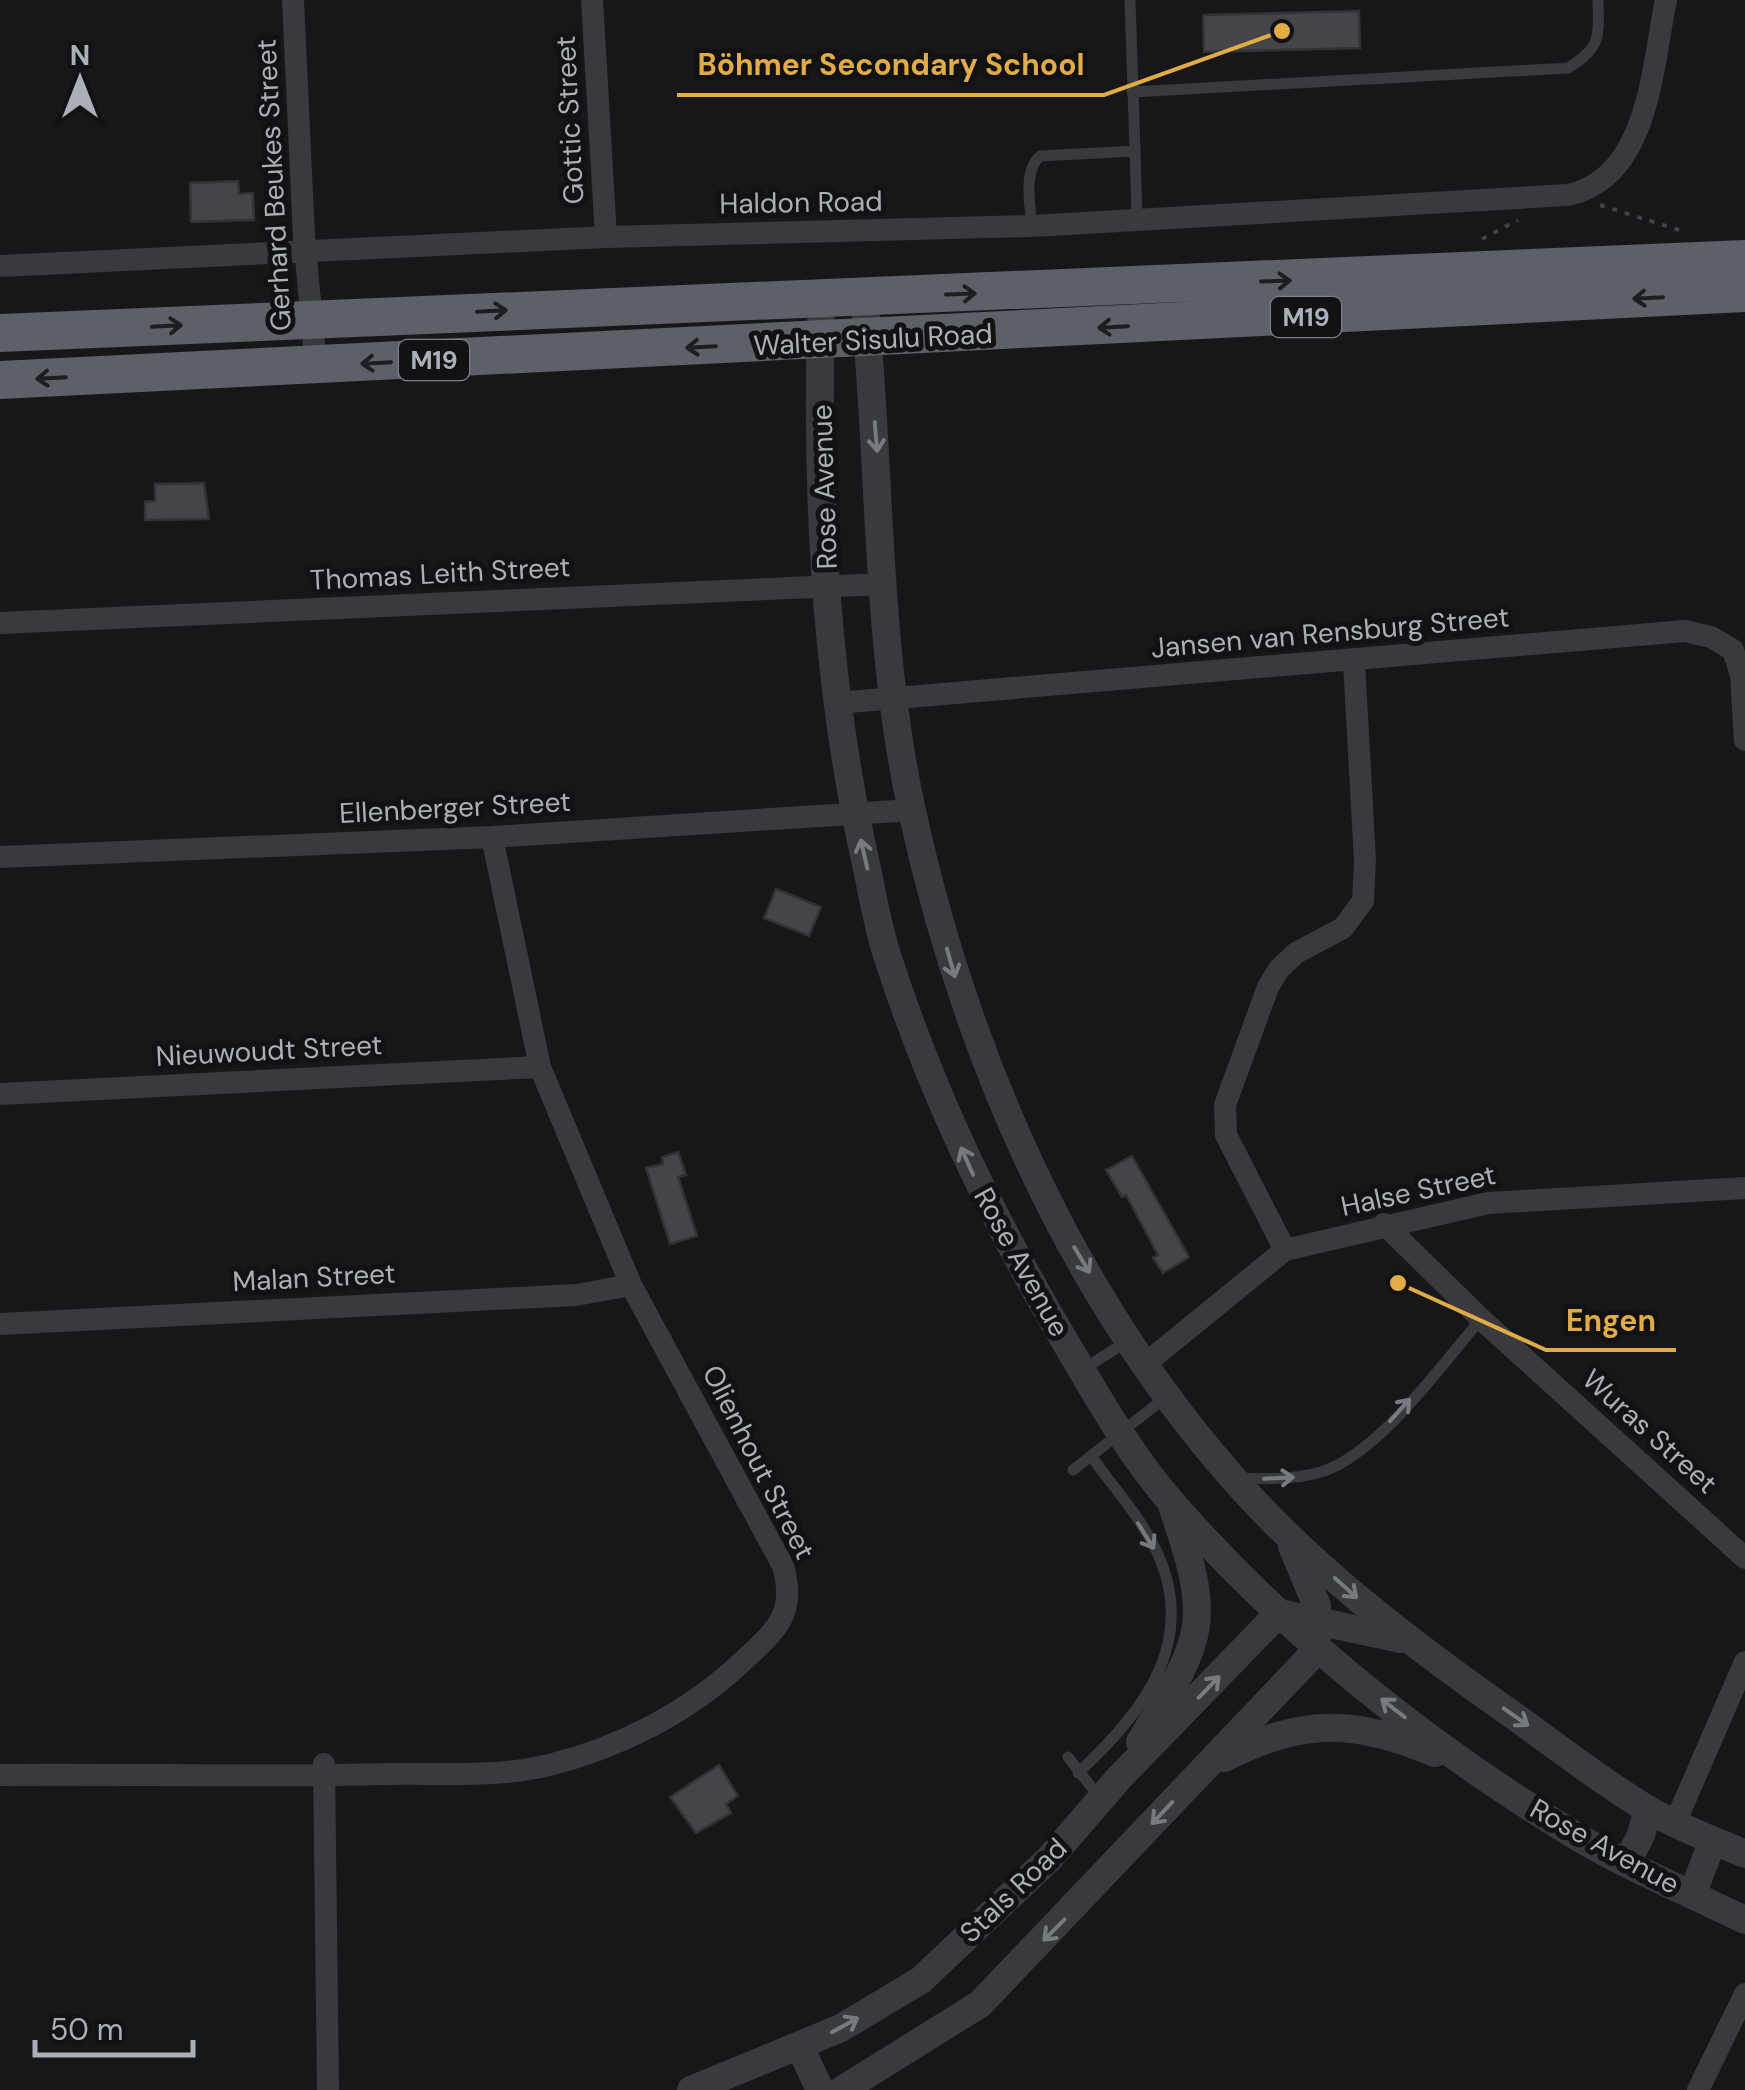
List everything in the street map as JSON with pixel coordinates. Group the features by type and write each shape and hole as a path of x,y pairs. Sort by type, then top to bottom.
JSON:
{"highway":[{"name":"Walter Sisulu Road","path":"0,380 1182,323 1414,292 1745,259"},
{"name":"Walter Sisulu Road","path":"0,333 1179,285 1414,292 1745,293"},
{"path":"1179,285 1182,323"},
{"path":"604,306 605,352"}],"street":[{"name":"Gerhard Beukes Street","path":"292,0 309,319 316,366"},
{"name":"Gottic Street","path":"592,0 606,237"},
{"name":"Haldon Road","path":"0,266 606,237 1032,226 1568,195 1601,183 1628,152 1666,0"},
{"name":"Rose Avenue","path":"821,298 826,586 837,703 854,814 887,956 940,1101 991,1213 1082,1370 1170,1501 1318,1650 1473,1770 1580,1839 1745,1920"},
{"name":"Rose Avenue","path":"864,298 892,697 912,810 963,1005 991,1078 1059,1222 1166,1396 1232,1478 1285,1533 1408,1641 1648,1809 1745,1854"},
{"name":"Thomas Leith Street","path":"0,623 883,584"},
{"name":"Jansen van Rensburg Street","path":"837,703 1685,631 1711,637 1733,650 1740,675 1745,740"},
{"path":"1285,1250 1226,1134 1224,1105 1268,987 1279,969 1296,953 1343,928 1364,901 1354,662"},
{"name":"Ellenberger Street","path":"0,857 492,837 912,810"},
{"name":"Olienhout Street","path":"0,1775 324,1769 514,1771 576,1756 680,1710 728,1675 780,1623 789,1602 783,1566 631,1285 540,1067 492,837"},
{"name":"Nieuwoudt Street","path":"0,1094 540,1067"},
{"name":"Halse Street","path":"1137,1352 1285,1250 1488,1203 1745,1188"},
{"name":"Wuras Street","path":"1384,1224 1482,1319 1745,1558"},
{"name":"Malan Street","path":"0,1324 576,1295 631,1285"},
{"path":"1110,1788 1188,1660 1196,1640 1196,1581 1170,1501"},
{"path":"1285,1533 1310,1585 1319,1620 1318,1650"},
{"path":"1279,1613 1408,1641"},
{"name":"Stals Road","path":"691,2090 800,2047 921,1980 1049,1859 1110,1788 1279,1613"},
{"name":"Stals Road","path":"842,2090 980,2004 1318,1650"},
{"path":"1674,1823 1745,1662"},
{"path":"1204,1768 1257,1742 1332,1725 1385,1732 1473,1770"},
{"path":"324,1769 328,2090"},
{"path":"1627,1862 1641,1835 1648,1809"},
{"path":"1692,1894 1713,1840"},
{"path":"1698,2090 1745,1994"},
{"path":"800,2047 820,2090"}],"lane":[{"path":"1130,0 1137,219"},
{"path":"1132,92 1568,68 1590,54 1599,35 1598,0"},
{"path":"1032,226 1030,176 1032,163 1040,156 1135,151"},
{"path":"1232,1478 1284,1479 1324,1471 1390,1422 1482,1319"},
{"path":"1082,1370 1137,1352"},
{"path":"1073,1470 1166,1396"},
{"path":"1078,1773 1138,1713 1163,1668 1170,1621 1169,1582 1153,1543 1091,1456"},
{"path":"1068,1757 1078,1773 1110,1788"}],"path":[{"path":"1482,239 1568,195 1694,235"}],"building":[{"path":"1359,11 1360,48 1204,52 1203,15"},
{"path":"238,181 239,194 253,193 254,220 191,222 190,183"},
{"path":"204,483 209,519 145,520 145,502 155,501 155,484"},
{"path":"776,889 821,907 809,936 764,918"},
{"path":"678,1152 686,1175 678,1177 697,1236 670,1244 646,1168 663,1164 662,1157"},
{"path":"1132,1156 1189,1257 1163,1273 1153,1258 1158,1255 1126,1195 1122,1197 1106,1170"},
{"path":"719,1765 738,1796 726,1804 731,1813 696,1833 670,1797"}],"place":[{"name":"Böhmer Secondary School","path":"1282,31"},
{"name":"Engen","path":"1398,1283"}]}
